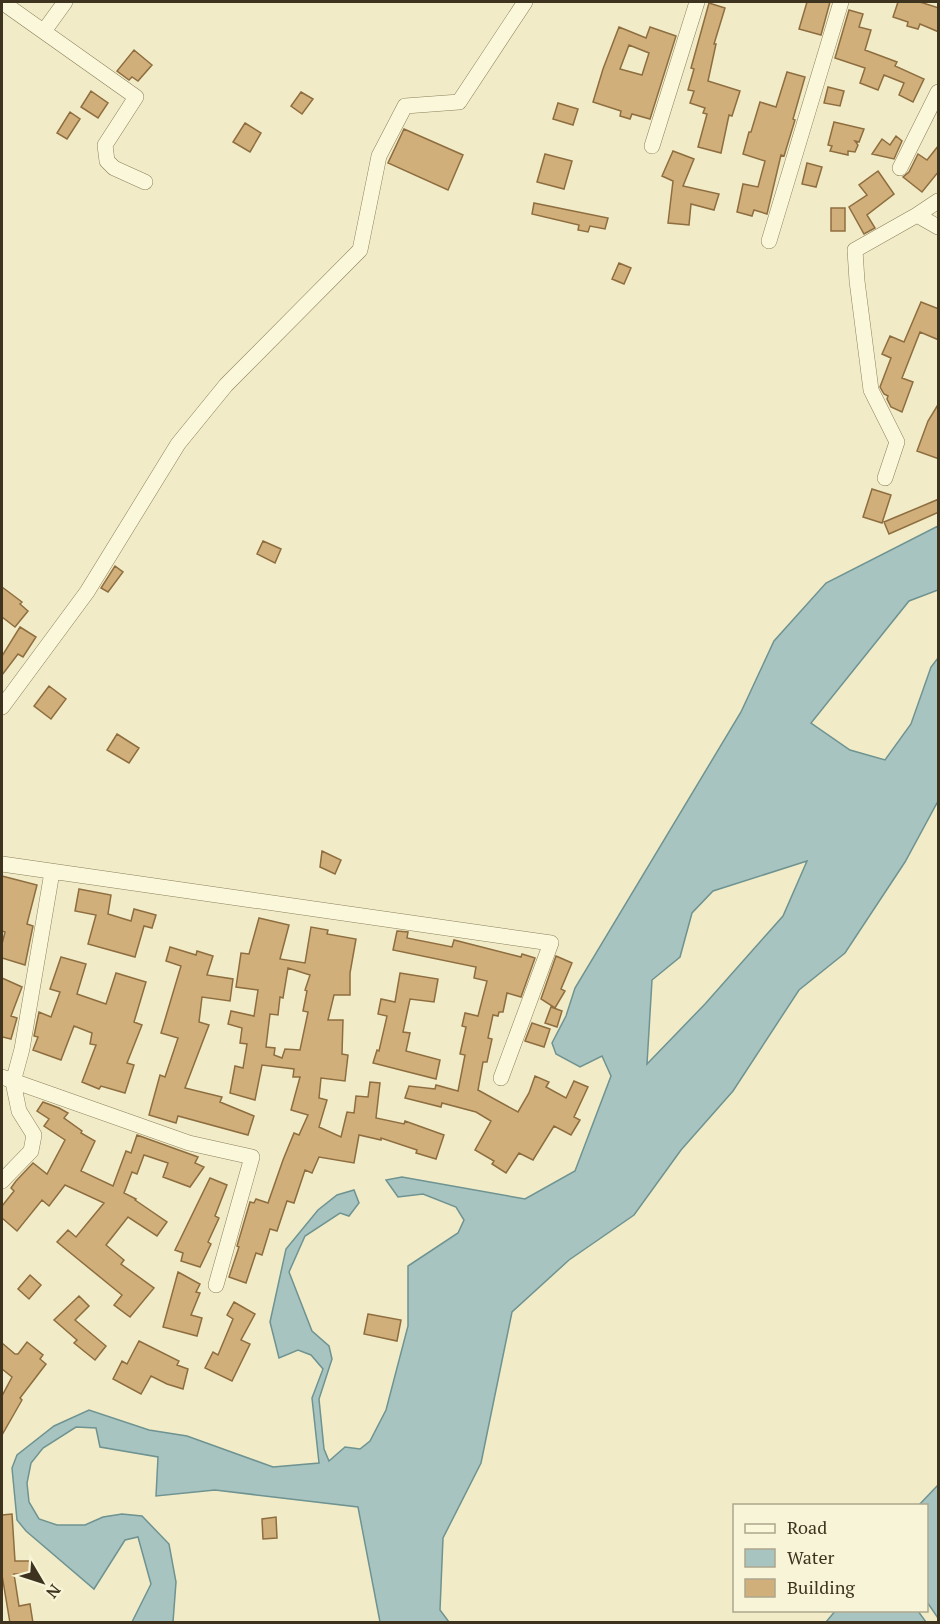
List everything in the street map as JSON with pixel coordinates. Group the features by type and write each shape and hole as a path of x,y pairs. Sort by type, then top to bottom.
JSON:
{"street":[{"path":"2,2 136,97 105,145 106,161 114,168 145,182"},
{"path":"44,31 65,2"},
{"path":"2,706 87,592 178,444 226,385 360,250 379,156 405,106 459,102 525,2"},
{"path":"652,146 697,2"},
{"path":"769,242 841,2"},
{"path":"900,168 939,92"},
{"path":"885,478 897,442 871,390 856,281 855,250 939,201"},
{"path":"917,215 939,227"},
{"path":"2,864 551,944 501,1078"},
{"path":"2,1181 31,1151 34,1135 20,1111 7,1080 22,1049 52,872"},
{"path":"7,1080 189,1143 252,1157 216,1285"}],"water":[{"path":"938,526 938,590 909,601 811,723 850,750 885,760 911,724 931,667 938,658 938,801 905,862 845,953 799,990 733,1091 681,1150 634,1215 569,1260 512,1312 481,1463 443,1538 440,1610 449,1622 380,1622 358,1507 215,1490 156,1496 158,1457 100,1447 96,1428 76,1427 43,1448 31,1463 27,1483 29,1502 39,1519 57,1525 85,1525 103,1517 122,1514 142,1516 169,1544 176,1582 173,1622 132,1622 151,1584 138,1537 125,1540 94,1589 26,1531 17,1520 12,1468 17,1455 54,1426 89,1410 149,1430 187,1436 273,1467 319,1463 312,1398 323,1369 311,1355 298,1350 279,1358 270,1322 286,1249 318,1210 337,1195 354,1190 359,1203 349,1216 340,1213 305,1236 289,1272 312,1331 329,1346 332,1359 319,1399 324,1449 329,1461 345,1447 360,1449 370,1441 386,1410 408,1326 408,1266 458,1233 464,1220 456,1207 423,1194 398,1197 386,1180 402,1177 525,1199 575,1171 611,1076 602,1056 580,1067 556,1054 552,1043 566,1016 575,988 741,712 774,641 826,583","holes":["807,861 783,916 705,1004 647,1064 652,980 680,957 692,913 713,891"]},
{"path":"937,1486 938,1618 928,1603 928,1504 920,1504"},
{"path":"834,1612 919,1612 926,1622 826,1622"}],"building":[{"path":"807,2 830,2 821,35 799,29"},
{"path":"898,2 920,2 939,8 939,32 920,24 918,29 907,26 908,22 893,17"},
{"path":"709,3 725,8 714,44 716,44 708,81 740,91 732,116 729,115 721,153 698,147 707,114 703,113 705,108 690,103 694,91 688,90 694,69 691,68"},
{"path":"849,10 863,14 859,27 871,30 865,50 897,62 895,66 924,79 913,102 899,95 904,83 884,75 878,90 860,83 865,68 835,58"},
{"path":"619,27 646,38 650,27 676,36 650,119 632,114 630,119 620,116 621,111 593,102","holes":["629,45 649,53 642,75 620,69"]},
{"path":"134,50 152,65 138,81 132,77 129,80 117,71"},
{"path":"787,72 805,77 784,156 781,155 767,214 754,210 752,216 737,212 743,184 758,187 765,161 743,154 749,132 751,132 760,102 776,107"},
{"path":"828,87 844,91 840,106 824,103"},
{"path":"91,91 108,103 98,118 81,107"},
{"path":"301,92 313,99 302,114 291,106"},
{"path":"558,103 578,109 573,125 553,119"},
{"path":"70,112 80,119 67,139 57,133"},
{"path":"834,122 864,129 859,142 855,141 858,145 855,152 848,151 848,155 830,151 832,146 828,145"},
{"path":"245,123 261,133 250,152 233,142"},
{"path":"404,129 463,155 448,190 388,163"},
{"path":"896,136 902,141 894,159 872,154 882,139 890,145"},
{"path":"939,145 939,171 922,192 903,177 909,172 918,154 927,160"},
{"path":"673,151 694,159 683,186 719,194 714,210 691,204 689,225 668,223 673,181 662,176"},
{"path":"545,154 572,161 564,189 537,182"},
{"path":"807,163 822,167 816,187 802,184"},
{"path":"878,171 894,194 867,215 875,228 864,234 849,207 867,195 859,185"},
{"path":"534,203 608,218 605,229 590,226 588,232 578,230 579,225 532,214"},
{"path":"831,208 845,208 845,231 831,231"},
{"path":"619,263 631,268 624,284 612,279"},
{"path":"921,302 939,309 939,340 920,332 902,378 913,382 902,412 891,407 888,396 880,387 891,358 882,354 890,336 904,342"},
{"path":"939,403 939,459 917,451 928,421"},
{"path":"872,489 891,495 882,523 863,517"},
{"path":"939,499 939,512 889,534 884,522"},
{"path":"263,541 281,549 275,563 257,554"},
{"path":"115,566 123,572 108,592 101,588"},
{"path":"2,587 22,602 20,604 28,611 15,627 2,617"},
{"path":"20,627 36,637 23,657 18,654 2,675 2,656"},
{"path":"49,686 66,699 51,719 34,706"},
{"path":"117,734 139,748 129,763 107,750"},
{"path":"322,851 341,860 335,874 320,867"},
{"path":"2,876 37,885 27,924 33,926 25,965 2,958 5,932 2,931"},
{"path":"79,889 111,895 108,914 131,921 134,909 156,915 152,928 144,926 135,957 88,944 96,915 75,911"},
{"path":"259,918 289,925 280,959 305,963 311,927 328,930 327,934 356,939 350,973 350,995 334,995 328,1020 343,1020 342,1054 348,1055 345,1081 321,1078 319,1098 327,1100 319,1127 341,1137 347,1112 354,1113 356,1096 368,1097 370,1082 380,1083 376,1118 404,1124 405,1121 444,1135 436,1159 381,1138 381,1140 359,1135 354,1163 319,1157 312,1173 305,1170 294,1203 287,1201 277,1231 270,1229 262,1255 256,1253 246,1283 229,1277 250,1202 254,1203 256,1199 268,1203 294,1133 299,1135 308,1115 291,1110 300,1077 293,1077 294,1069 262,1065 255,1100 230,1093 235,1066 243,1068 247,1044 240,1043 242,1028 228,1024 231,1011 254,1016 258,990 236,987 241,953 249,954","holes":["288,968 310,975 305,990 307,991 303,1011 308,1012 300,1050 285,1049 282,1058 274,1055 275,1048 266,1047 270,1014 278,1015"]},
{"path":"397,931 408,932 407,938 452,947 454,940 521,957 522,954 535,958 521,997 507,993 503,1012 499,1012 498,1016 493,1015 488,1038 492,1039 487,1062 483,1062 478,1090 518,1112 529,1093 535,1076 549,1082 546,1087 566,1098 574,1081 588,1087 574,1117 580,1120 571,1135 554,1126 533,1160 519,1153 506,1173 492,1164 494,1161 475,1150 491,1121 476,1112 442,1103 441,1107 405,1098 409,1086 435,1089 436,1085 458,1091 465,1055 460,1054 466,1027 462,1026 465,1013 478,1016 487,981 474,978 476,967 393,950"},
{"path":"170,947 196,955 197,951 213,956 207,975 233,979 230,1001 202,997 199,1022 209,1025 185,1088 222,1097 220,1102 254,1116 248,1135 178,1116 176,1123 149,1115 160,1075 165,1077 178,1038 161,1033 181,966 166,961"},
{"path":"556,956 572,963 561,989 565,991 555,1008 541,999"},
{"path":"61,957 86,964 77,994 106,1004 116,973 146,982 134,1022 142,1025 127,1063 134,1065 125,1093 101,1086 99,1089 82,1082 96,1045 90,1044 92,1033 74,1026 61,1060 33,1050 38,1037 34,1036 39,1012 51,1017 60,992 50,989"},
{"path":"400,973 438,979 434,1002 410,999 403,1032 410,1033 406,1051 440,1060 436,1079 373,1063 377,1050 379,1051 387,1016 378,1014 381,999 395,1002"},
{"path":"2,978 22,987 11,1016 17,1018 11,1039 2,1038"},
{"path":"551,1007 562,1011 557,1027 545,1023"},
{"path":"532,1023 550,1029 544,1047 525,1041"},
{"path":"43,1102 68,1113 64,1118 82,1131 81,1133 95,1141 81,1171 113,1186 126,1151 131,1153 137,1135 198,1157 195,1163 204,1167 190,1187 163,1177 168,1163 144,1155 137,1174 132,1172 124,1193 167,1222 157,1236 128,1217 106,1245 124,1260 121,1264 154,1288 130,1317 114,1305 122,1295 57,1242 68,1230 76,1237 104,1203 65,1185 49,1206 42,1200 17,1231 2,1218 2,1206 14,1191 11,1188 16,1181 33,1163 47,1174 65,1140 44,1126 49,1119 37,1111"},
{"path":"210,1178 227,1185 215,1216 219,1218 208,1242 211,1244 200,1267 181,1261 183,1253 175,1250"},
{"path":"178,1272 200,1284 196,1292 200,1293 191,1315 202,1318 197,1336 163,1327"},
{"path":"30,1275 41,1285 29,1299 18,1289"},
{"path":"79,1296 89,1306 75,1320 106,1346 95,1360 74,1343 77,1340 54,1320"},
{"path":"234,1302 255,1314 241,1340 250,1344 232,1381 205,1368 213,1352 218,1355 233,1319 227,1315"},
{"path":"368,1314 401,1320 397,1341 364,1334"},
{"path":"139,1341 179,1361 177,1365 188,1369 183,1389 151,1376 141,1394 113,1379 122,1361 127,1364"},
{"path":"27,1342 43,1355 40,1359 46,1364 20,1398 22,1400 2,1435 2,1396 12,1377 2,1369 2,1343 18,1354"},
{"path":"12,1514 15,1561 30,1561 30,1574 14,1574 19,1606 30,1604 33,1623 10,1623 2,1575 2,1515"},
{"path":"276,1517 277,1538 263,1539 262,1519"}]}
